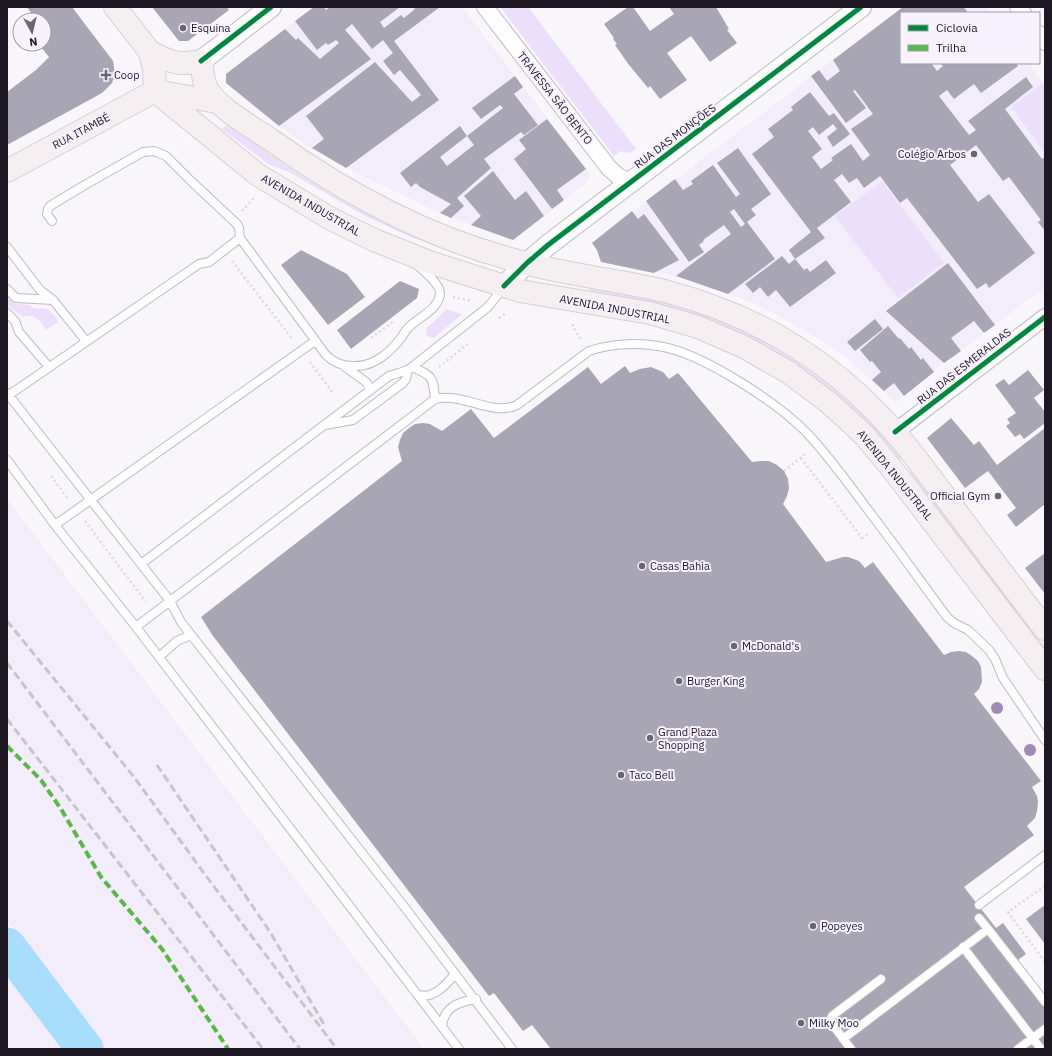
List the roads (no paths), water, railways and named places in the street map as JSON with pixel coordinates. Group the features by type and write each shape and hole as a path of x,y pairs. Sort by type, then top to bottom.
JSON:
{"main road":[{"path":"115,7 150,52 154,69 155,91 217,102"},
{"path":"150,52 178,64 201,60 204,80 217,102 299,160 349,190 410,221 503,257 563,272 665,291 713,306 742,318 781,338 823,365 861,397 895,432 1045,630"},
{"name":"RUA ITAMBÉ","path":"7,171 155,91"},
{"name":"AVENIDA INDUSTRIAL","path":"155,91 258,175 332,219 398,250 504,286 534,294 650,313 698,327 722,336 755,352 788,372 808,386 847,419 885,460 1045,669"}],"street":[{"path":"201,60 271,7"},
{"name":"TRAVESSA SÃO BENTO","path":"485,7 609,168 619,177 631,182"},
{"name":"RUA DAS MONÇÕES","path":"504,286 527,263 861,7"},
{"name":"RUA DAS ESMERALDAS","path":"895,432 1045,316"}],"lane":[{"path":"52,221 47,214 50,206 122,163 144,152 154,151 166,156 237,224 240,238 314,341 331,360 342,365 362,379 368,385 370,391"},
{"path":"240,238 209,262 199,264 8,394 170,600 181,622 406,909 512,1049"},
{"path":"7,247 40,290 53,300 86,341"},
{"path":"342,365 362,366 374,363 400,339 408,328 438,302 439,289 433,280 398,250"},
{"path":"141,564 389,376 410,368 488,307 504,286"},
{"path":"7,289 16,298 53,300"},
{"path":"7,313 16,321 19,332 49,367"},
{"path":"55,525 314,341"},
{"path":"136,627 435,400 444,397 460,398 498,409 512,408 589,350 602,347 636,344 659,346 694,358 743,384 791,419 808,434 837,468 947,617 954,623 968,630 989,650 995,659 1003,678 1045,740"},
{"path":"410,368 430,375 435,400"},
{"path":"323,426 353,420 403,383 410,368"},
{"path":"7,460 55,525 136,627 459,1049"},
{"path":"159,657 177,641 191,635"},
{"path":"979,905 1045,855"},
{"path":"979,918 1045,1002"},
{"path":"843,1039 988,929"},
{"path":"963,947 1041,1049"},
{"path":"417,994 430,996 442,988 455,974"},
{"path":"851,1049 832,1024 832,1016 881,980"},
{"path":"442,1026 443,1018 455,1005 465,1001 476,1000"},
{"path":"1018,1049 1045,1029"}],"waterway":[{"path":"7,946 85,1049"}],"railway":[{"path":"7,621 134,777 206,876 337,1049"},
{"path":"7,663 300,1049"},
{"path":"7,719 263,1049"},
{"path":"157,765 270,932 325,1026"}],"place":[{"name":"Esquina","path":"183,28"},
{"name":"Coop","path":"106,75"},
{"name":"Colégio Arbos","path":"974,154"},
{"name":"Official Gym","path":"998,496"},
{"name":"Casas Bahia","path":"642,566"},
{"name":"McDonald's","path":"734,646"},
{"name":"Burger King","path":"679,681"},
{"name":"Grand Plaza Shopping","path":"650,738"},
{"name":"Taco Bell","path":"621,775"},
{"name":"Popeyes","path":"813,926"},
{"name":"Milky Moo","path":"801,1023"}]}
